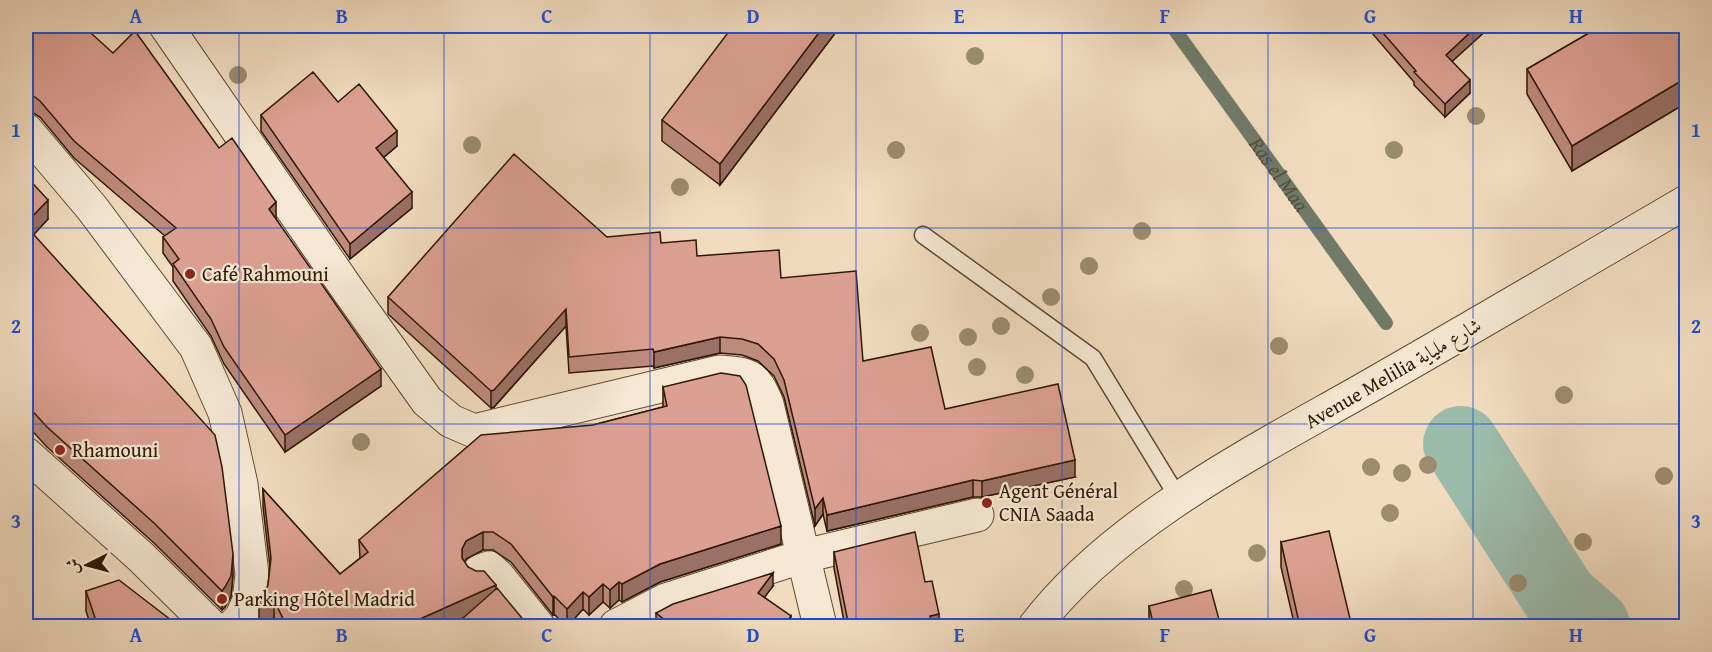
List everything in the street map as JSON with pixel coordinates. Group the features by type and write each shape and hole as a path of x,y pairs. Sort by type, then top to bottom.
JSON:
{"street":[{"path":"166,26 427,401 451,421 474,431 719,372 744,373 759,385 767,405 820,627"},
{"path":"26,130 92,208 196,347 225,412 241,484 252,574 249,601 241,618 233,627"},
{"name":"Avenue Melilia شارع ملياية","path":"1035,627 1056,600 1107,553 1179,499 1686,202"},
{"path":"26,454 141,557 211,627"},
{"path":"616,627 666,600 804,556 977,514"},
{"path":"480,571 487,568 498,576 538,627"}],"lane":[{"path":"923,235 1092,358 1179,499"}],"building":[{"path":"26,26 83,26 113,53 135,31 219,148 232,138 276,202 269,209 381,369 285,435 224,347 211,319 173,264 179,259 163,237 176,228 74,141 40,101 32,95 26,95"},
{"path":"733,26 824,26 720,164 662,120"},
{"path":"1377,26 1477,26 1446,55 1470,80 1445,104 1414,72 1416,71"},
{"path":"1601,26 1686,26 1686,78 1572,146 1527,69"},
{"path":"313,72 338,102 359,84 397,131 376,148 412,192 350,244 261,115"},
{"path":"514,154 607,237 660,232 661,243 696,240 697,256 779,250 781,278 856,271 863,361 931,347 945,409 1058,384 1075,460 982,481 973,480 827,515 823,498 815,509 784,380 774,359 758,344 742,339 720,337 654,352 653,349 569,357 566,309 491,391 388,297"},
{"path":"26,176 48,200 26,223"},
{"path":"26,226 215,435 222,467 233,554 231,576 222,591 154,523 47,427 26,404"},
{"path":"721,373 740,376 746,385 781,526 660,564 622,584 619,582 610,590 603,584 589,597 583,592 567,609 553,597 511,544 493,532 483,532 466,541 462,549 462,558 468,567 476,571 484,571 496,585 402,627 287,627 274,600 259,605 268,585 271,558 263,489 340,574 368,552 359,540 481,435 593,425 667,406 663,387"},
{"path":"26,503 33,509 26,519"},
{"path":"1329,531 1352,627 1300,627 1281,542"},
{"path":"915,532 925,582 932,581 939,614 930,616 933,627 849,627 834,552"},
{"path":"773,573 758,593 791,616 783,627 674,627 656,613 673,604"},
{"path":"119,580 180,627 98,627 86,591"},
{"path":"497,588 526,623 522,627 453,627"},
{"path":"1211,590 1221,627 1154,627 1149,606"}],"waterway":[{"name":"Ras el Maa","path":"1172,26 1386,323"},
{"name":"Ras el Maa","path":"1461,444 1561,599 1592,626"}],"place":[{"name":"Café Rahmouni","path":"190,274"},
{"name":"Rhamouni","path":"60,450"},
{"name":"Agent Général CNIA Saada","path":"987,503"},
{"name":"Parking Hôtel Madrid","path":"222,599"}]}
